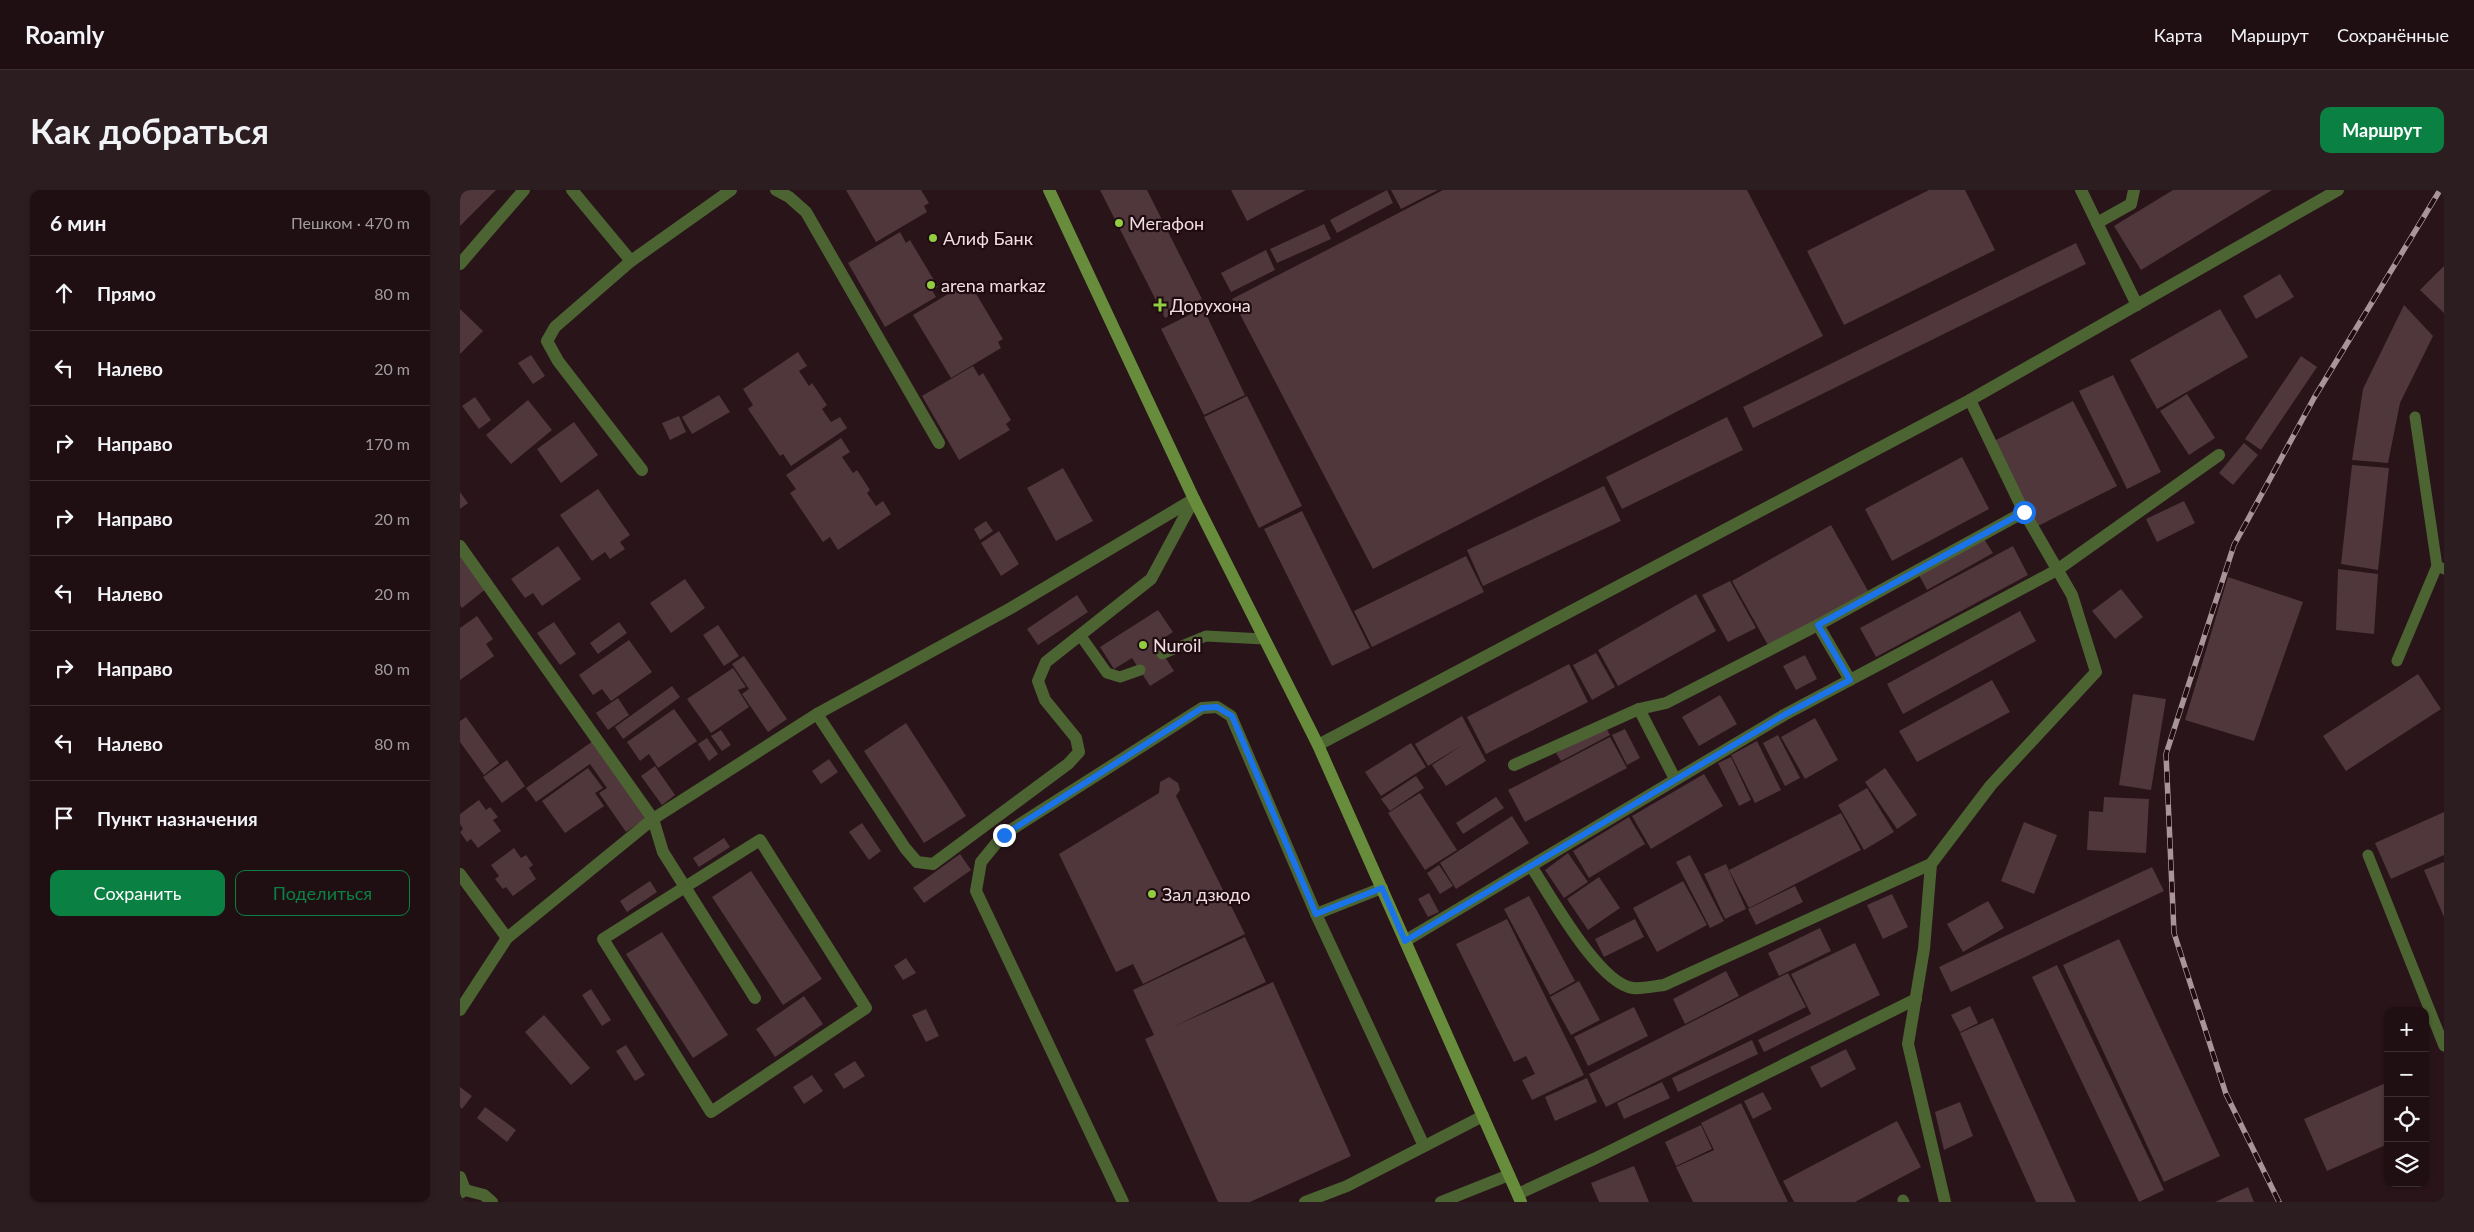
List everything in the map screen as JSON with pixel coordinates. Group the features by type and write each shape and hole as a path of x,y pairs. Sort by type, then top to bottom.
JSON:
{"main road":[{"path":"1049,190 1194,499 1318,745 1520,1198"}],"street":[{"path":"460,264 524,190"},
{"path":"572,190 631,261"},
{"path":"642,470 558,360 547,341 555,327 631,261 731,190"},
{"path":"776,190 789,197 806,212 939,443"},
{"path":"2081,190 2137,305"},
{"path":"2098,224 2131,204 2134,190"},
{"path":"1318,745 1970,400 2338,190"},
{"path":"1531,866 1580,942 1602,971 1632,988 1664,985 1931,864 1990,785 2096,672 2072,595 2024,512 1970,400"},
{"path":"1405,941 1784,715 2057,570 2219,455"},
{"path":"817,714 905,848 917,862 933,864 1068,764 1079,752 1076,738 1045,700 1038,681 1046,662 1151,579 1194,499"},
{"path":"460,1010 507,938 653,819 817,714 1011,608 1194,499"},
{"path":"1514,765 1639,709 1666,703 1818,625 2024,512"},
{"path":"460,546 653,819 663,852 755,998"},
{"path":"1818,625 1850,680"},
{"path":"1123,1202 976,891 981,862 1004,835 1202,708 1217,707 1232,716 1316,914 1424,1146"},
{"path":"1639,709 1675,779"},
{"path":"760,840 866,1008 711,1112 603,939 685,887 760,840"},
{"path":"1931,864 1924,948 1908,1044 1945,1202"},
{"path":"460,874 507,938"},
{"path":"1316,914 1382,888"},
{"path":"1520,1198 1596,1158 1916,999"},
{"path":"1305,1202 1347,1186 1483,1116"},
{"path":"1441,1202 1509,1175"},
{"path":"460,1177 462,1192 484,1195 492,1202"}],"lane":[{"path":"2397,661 2441,567 2415,416"},
{"path":"1080,635 1107,673 1120,677 1140,670"},
{"path":"1162,654 1206,636 1264,639"},
{"path":"2368,855 2444,1046"}],"building":[{"path":"464,190 496,190 460,226 460,194"},
{"path":"846,190 921,190 929,203 924,206 927,212 876,242"},
{"path":"1100,190 1147,190 1202,299 1165,318"},
{"path":"1231,190 1306,190 1247,221"},
{"path":"1387,190 1393,203 1337,233 1330,220"},
{"path":"1391,190 1438,190 1401,209"},
{"path":"1443,190 1747,190 1823,336 1373,569 1232,299"},
{"path":"1929,190 1965,190 1995,250 1844,325 1807,251"},
{"path":"2173,190 2272,190 2141,270 2114,226"},
{"path":"1324,224 1331,239 1277,263 1270,249"},
{"path":"900,232 906,243 910,240 938,287 932,290 936,297 885,327 848,263"},
{"path":"2076,243 2086,264 1753,428 1743,407"},
{"path":"1266,250 1275,270 1231,292 1221,273"},
{"path":"2444,266 2444,313 2420,290"},
{"path":"2280,274 2294,297 2256,319 2243,296"},
{"path":"965,284 971,294 975,292 1003,339 998,342 1001,348 951,378 913,315"},
{"path":"2404,305 2433,336 2400,403 2388,463 2352,460 2363,389"},
{"path":"1203,308 1245,395 1204,415 1161,329"},
{"path":"460,309 483,331 460,354"},
{"path":"2220,309 2248,357 2157,409 2130,360"},
{"path":"798,352 807,366 799,371 809,386 812,383 827,405 822,409 831,422 840,417 847,428 791,466 783,454 780,456 748,409 753,405 743,389"},
{"path":"531,355 545,376 533,384 518,363"},
{"path":"2301,356 2317,367 2261,450 2245,439"},
{"path":"973,366 979,376 983,373 1011,420 1006,424 1010,430 959,460 922,396"},
{"path":"2113,375 2161,472 2127,489 2079,391"},
{"path":"2187,394 2215,438 2189,455 2160,411"},
{"path":"719,395 730,412 692,434 682,417"},
{"path":"1247,396 1302,506 1259,528 1204,417"},
{"path":"475,397 491,420 479,429 462,406"},
{"path":"528,400 552,430 511,464 486,435"},
{"path":"2073,401 2117,486 2036,527 1992,442"},
{"path":"679,416 686,432 670,440 662,423"},
{"path":"1727,417 1743,450 1622,509 1606,477"},
{"path":"574,422 598,455 561,483 537,449"},
{"path":"841,438 850,452 842,457 853,473 857,470 870,490 867,493 876,506 883,501 891,514 838,550 830,537 823,542 790,493 796,489 786,475"},
{"path":"2244,443 2258,455 2233,485 2219,473"},
{"path":"1962,457 1989,509 1892,561 1865,509"},
{"path":"2352,465 2389,468 2378,570 2341,564"},
{"path":"1063,468 1093,521 1056,541 1027,488"},
{"path":"1604,486 1621,521 1483,586 1467,550"},
{"path":"598,489 630,535 620,542 625,549 610,559 605,552 592,561 560,515"},
{"path":"460,492 468,503 460,509"},
{"path":"2184,501 2195,523 2157,542 2146,519"},
{"path":"1302,511 1370,648 1332,666 1264,529"},
{"path":"986,521 993,531 980,540 974,529"},
{"path":"1831,525 1868,591 1769,647 1732,581"},
{"path":"999,531 1019,564 1001,576 981,543"},
{"path":"1984,539 1993,553 1927,590 1919,575"},
{"path":"558,546 581,579 542,606 533,593 525,598 511,579"},
{"path":"2013,546 2028,575 1876,657 1860,628"},
{"path":"460,552 487,588 462,608 460,605"},
{"path":"1466,556 1484,592 1372,647 1354,611"},
{"path":"2338,569 2378,574 2374,634 2336,630"},
{"path":"2228,577 2303,602 2254,741 2185,720"},
{"path":"685,579 705,608 671,633 650,603"},
{"path":"1730,581 1756,628 1728,642 1702,595"},
{"path":"2121,589 2143,617 2115,639 2092,611"},
{"path":"1696,594 1716,631 1618,686 1598,650"},
{"path":"1077,595 1088,612 1038,645 1027,629"},
{"path":"1158,610 1173,632 1156,643 1174,671 1150,686 1132,658 1114,669 1100,647"},
{"path":"2020,611 2036,641 1903,714 1887,684"},
{"path":"477,616 493,639 486,644 494,656 460,680 460,628"},
{"path":"554,622 576,654 560,665 537,633"},
{"path":"619,622 627,633 598,654 590,643"},
{"path":"718,625 739,656 724,666 703,635"},
{"path":"629,640 652,672 611,701 602,689 593,695 579,675"},
{"path":"1596,653 1615,687 1592,700 1573,665"},
{"path":"1805,655 1817,679 1796,690 1783,666"},
{"path":"744,656 787,719 768,732 742,694 749,689 732,664"},
{"path":"1569,664 1588,702 1486,754 1467,717"},
{"path":"733,668 746,687 738,690 749,707 711,733 687,699"},
{"path":"2418,674 2441,709 2346,771 2323,736"},
{"path":"1992,680 2010,712 1917,762 1899,731"},
{"path":"672,686 680,697 623,739 615,727"},
{"path":"2133,694 2166,699 2151,790 2119,785"},
{"path":"1720,695 1737,724 1699,746 1682,717"},
{"path":"618,698 629,715 608,730 596,713"},
{"path":"674,709 697,741 658,768 649,754 640,761 627,742"},
{"path":"1462,716 1486,761 1446,786 1432,765 1464,744 1428,766 1415,744"},
{"path":"466,717 499,763 484,775 460,742 460,721"},
{"path":"1815,718 1838,760 1805,779 1781,737"},
{"path":"906,723 966,816 924,843 864,751"},
{"path":"1605,726 1610,735 1561,761 1556,753"},
{"path":"1625,729 1640,758 1627,765 1612,735"},
{"path":"721,730 731,745 722,751 711,736"},
{"path":"1778,735 1800,778 1785,786 1763,743"},
{"path":"1610,737 1627,768 1525,822 1508,790"},
{"path":"707,738 718,754 709,761 698,744"},
{"path":"593,741 646,818 626,832 599,793 607,788 590,764 536,802 526,788"},
{"path":"1757,741 1781,790 1755,803 1731,755"},
{"path":"1411,743 1426,767 1381,796 1365,772"},
{"path":"1731,757 1751,800 1739,806 1718,763"},
{"path":"829,759 838,772 821,784 812,771"},
{"path":"507,760 525,786 502,803 483,777"},
{"path":"655,766 675,795 662,805 641,776"},
{"path":"588,768 603,788 595,793 604,806 565,833 542,801"},
{"path":"1885,768 1917,815 1897,829 1865,782"},
{"path":"1704,774 1723,806 1651,849 1632,816"},
{"path":"1416,776 1424,788 1390,811 1381,799"},
{"name":"Зал дзюдо","path":"1169,777 1178,783 1180,790 1176,796 1245,934 1143,984 1133,964 1116,972 1059,854 1159,793 1160,782"},
{"path":"1867,788 1894,832 1864,850 1838,805"},
{"path":"1420,793 1457,850 1425,870 1388,813"},
{"path":"1496,797 1504,808 1463,834 1456,823"},
{"path":"2104,797 2149,799 2146,853 2087,850 2089,811 2103,812"},
{"path":"479,800 486,810 490,807 498,817 493,820 501,831 478,848 471,839 467,842 460,832 463,829 460,824 460,814"},
{"path":"2444,812 2444,855 2391,879 2375,843"},
{"path":"1841,813 1861,850 1749,908 1729,870"},
{"path":"1512,816 1529,843 1456,889 1440,863"},
{"path":"1629,817 1645,844 1589,878 1573,851"},
{"path":"2024,822 2057,835 2034,894 2001,881"},
{"path":"862,823 881,851 869,860 849,832"},
{"path":"724,838 730,847 699,867 693,858"},
{"path":"514,848 521,858 526,855 533,865 529,868 536,879 513,896 506,887 503,889 495,879 499,876 491,865"},
{"path":"1568,853 1588,882 1564,898 1545,870"},
{"path":"960,854 971,870 924,903 913,888"},
{"path":"1690,855 1724,921 1710,928 1676,862"},
{"path":"2444,862 2444,917 2424,870"},
{"path":"1726,864 1746,909 1725,919 1704,874"},
{"path":"1439,865 1453,886 1440,894 1427,873"},
{"path":"2152,867 2164,891 1951,992 1939,967"},
{"path":"751,871 822,979 783,1005 712,897"},
{"path":"1599,877 1620,908 1588,930 1567,899"},
{"path":"650,881 657,892 627,912 620,901"},
{"path":"1683,881 1707,925 1657,952 1633,908"},
{"path":"1795,886 1803,902 1756,925 1748,909"},
{"path":"1429,893 1439,912 1428,917 1418,899"},
{"path":"1892,894 1908,927 1883,939 1867,905"},
{"path":"1529,896 1575,981 1550,995 1504,909"},
{"path":"1988,901 2004,928 1963,952 1947,924"},
{"path":"1507,919 1584,1075 1532,1100 1522,1080 1535,1074 1526,1056 1514,1062 1456,944"},
{"path":"1635,919 1644,937 1604,957 1595,939"},
{"path":"1820,928 1831,951 1779,976 1768,953"},
{"path":"662,932 728,1035 693,1058 626,954"},
{"path":"1245,937 1266,982 1173,1027 1273,982 1351,1156 1250,1202 1218,1202 1145,1039 1154,1035 1133,990"},
{"path":"2119,939 2220,1156 2164,1182 2063,965"},
{"path":"1855,943 1880,995 1764,1052 1758,1040 1811,1014 1791,974"},
{"path":"906,958 916,973 903,980 894,966"},
{"path":"2057,965 2164,1190 2139,1202 2032,977"},
{"path":"1726,971 1739,996 1685,1024 1673,999"},
{"path":"1788,973 1806,1007 1606,1107 1589,1074"},
{"path":"1579,981 1600,1020 1571,1035 1550,997"},
{"path":"591,989 611,1020 602,1026 582,995"},
{"path":"804,996 823,1024 775,1057 756,1029"},
{"path":"1970,1006 1978,1023 1960,1032 1951,1015"},
{"path":"1634,1007 1648,1036 1588,1066 1574,1037"},
{"path":"926,1009 939,1036 926,1042 912,1015"},
{"path":"544,1015 590,1068 571,1085 525,1032"},
{"path":"1993,1018 2076,1202 2036,1202 1960,1033"},
{"path":"1752,1040 1758,1054 1678,1092 1672,1078"},
{"path":"626,1045 645,1075 635,1081 616,1051"},
{"path":"1846,1049 1856,1069 1821,1088 1810,1067"},
{"path":"855,1061 865,1076 844,1089 834,1074"},
{"path":"812,1075 823,1091 804,1104 793,1087"},
{"path":"1587,1078 1597,1102 1555,1121 1545,1097"},
{"path":"1662,1082 1670,1098 1624,1119 1617,1103"},
{"path":"2384,1084 2384,1146 2327,1171 2304,1119"},
{"path":"460,1087 472,1096 462,1109 460,1107"},
{"path":"1763,1092 1772,1109 1753,1119 1744,1101"},
{"path":"1960,1102 1973,1136 1944,1150 1935,1112"},
{"path":"1741,1103 1788,1202 1693,1202 1676,1167 1714,1150 1701,1123"},
{"path":"485,1107 516,1130 507,1142 477,1118"},
{"path":"1897,1121 1921,1167 1855,1202 1794,1202 1783,1181"},
{"path":"1701,1125 1712,1149 1676,1166 1665,1142"},
{"path":"1634,1166 1649,1202 1599,1202 1591,1183"},
{"path":"2248,1187 2254,1202 2215,1202"}],"railway":[{"path":"2279,1202 2226,1094 2174,933 2166,754 2234,545 2314,398 2440,190"}],"place":[{"name":"Мегафон","path":"1119,223"},
{"name":"Алиф Банк","path":"933,238"},
{"name":"arena markaz","path":"931,285"},
{"name":"Дорухона","path":"1160,305"},
{"name":"Nuroil","path":"1143,645"},
{"name":"Зал дзюдо","path":"1152,894"}],"route":[{"path":"1004,835 1202,708 1217,707 1232,716 1316,914 1382,888 1405,941 1784,715 1850,680 1818,625 2024,512"}]}
